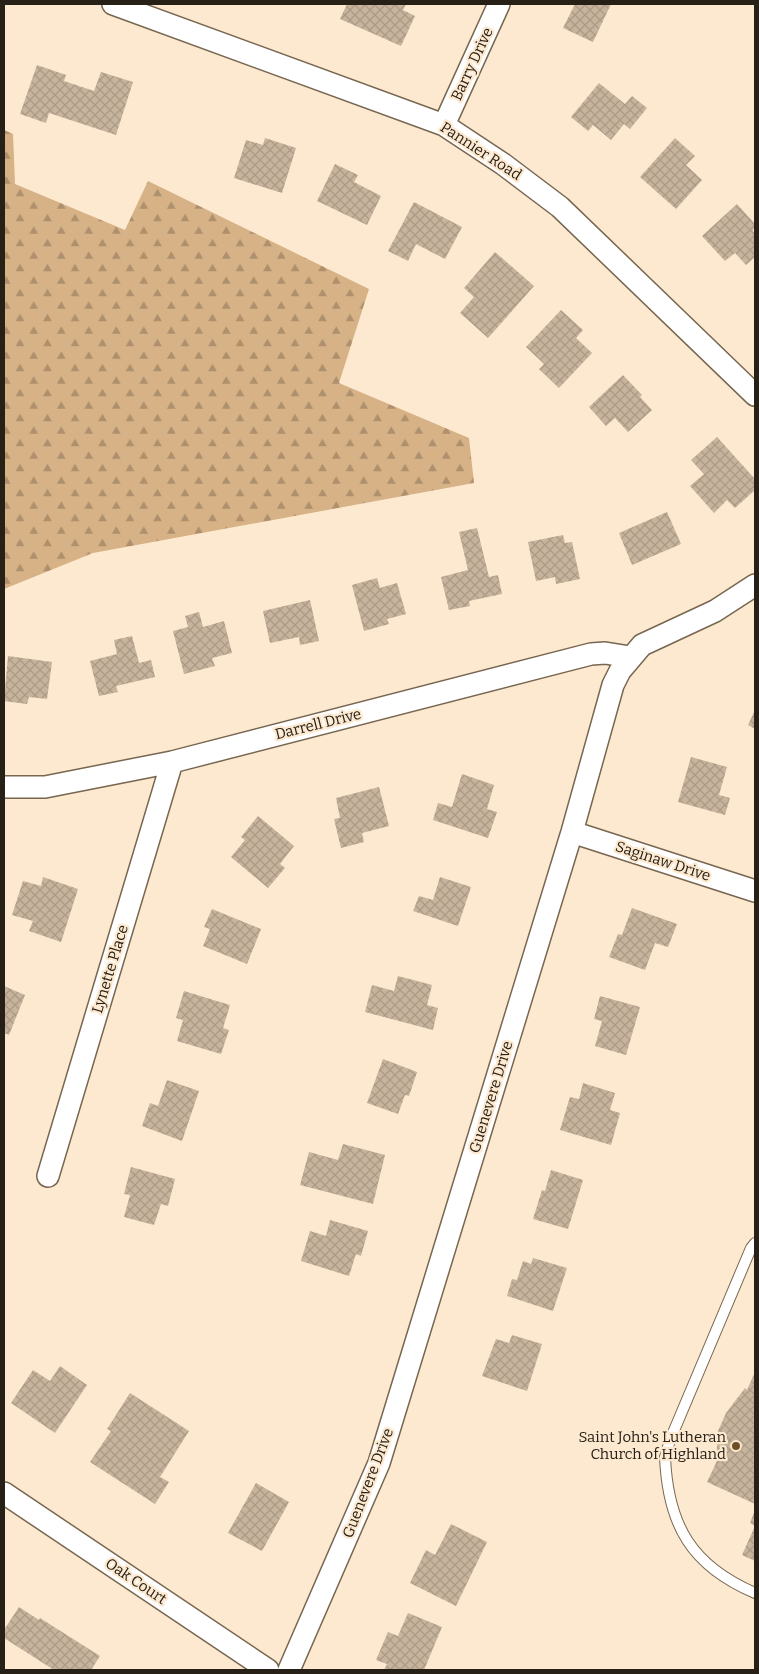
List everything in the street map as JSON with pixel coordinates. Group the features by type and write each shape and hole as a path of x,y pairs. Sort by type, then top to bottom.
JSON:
{"street":[{"name":"Pannier Road","path":"114,4 444,125 504,164 560,207 755,395"},
{"name":"Barry Drive","path":"444,125 499,4"},
{"name":"Guenevere Drive","path":"289,1670 379,1463 572,832 613,685 630,657 642,645 715,611 755,585"},
{"name":"Darrell Drive","path":"4,787 45,787 172,762 591,654 605,653 630,657"},
{"name":"Lynette Place","path":"48,1176 172,762"},
{"name":"Saginaw Drive","path":"572,832 755,891"},
{"name":"Oak Court","path":"4,1493 268,1670"}],"lane":[{"path":"755,1243 751,1248 708,1350 665,1457 665,1477 679,1527 711,1569 731,1582 755,1593"}],"green space":[{"path":"4,130 13,134 15,184 125,230 148,181 369,289 339,383 469,438 474,483 93,553 4,589"}],"building":[{"path":"347,4 406,4 403,10 415,16 401,46 340,19"},
{"path":"575,4 611,4 593,42 563,28"},
{"path":"37,65 66,75 64,81 94,91 101,72 133,82 116,135 49,113 46,123 20,114"},
{"path":"599,83 625,104 632,96 647,108 630,129 624,124 611,140 593,125 588,131 571,117"},
{"path":"265,138 296,148 282,193 234,178 246,140 263,145"},
{"path":"675,138 695,156 686,165 702,180 676,209 640,177"},
{"path":"335,164 358,175 354,182 381,196 367,225 317,201"},
{"path":"414,202 462,227 445,259 416,244 408,261 388,251"},
{"path":"737,204 755,224 753,231 755,234 755,257 746,265 735,253 725,261 702,236"},
{"path":"495,252 534,286 488,338 460,313 474,297 464,288"},
{"path":"561,310 583,330 576,338 592,353 559,388 539,369 544,364 526,347"},
{"path":"623,375 642,395 640,397 652,410 628,432 615,418 606,426 589,407"},
{"path":"717,437 755,479 755,490 735,508 727,500 714,513 690,486 704,474 691,460"},
{"path":"667,512 681,544 632,565 619,533"},
{"path":"477,528 489,577 498,575 502,594 469,601 470,606 449,610 441,577 468,570 459,532"},
{"path":"563,535 565,543 572,542 580,579 556,584 555,577 536,581 528,542"},
{"path":"377,578 380,588 397,583 406,614 387,619 389,624 364,631 352,585"},
{"path":"310,600 319,641 300,645 299,637 270,643 263,611"},
{"path":"199,612 203,627 224,621 232,653 212,658 215,666 184,674 173,631 188,627 185,616"},
{"path":"132,636 139,663 151,660 155,677 116,686 118,692 99,696 90,661 117,654 114,640"},
{"path":"8,656 52,662 47,699 29,697 27,704 4,701"},
{"path":"755,710 755,729 748,725"},
{"path":"691,757 727,767 719,795 730,798 725,815 678,802"},
{"path":"462,774 494,785 487,809 497,812 488,838 433,820 438,803 452,807"},
{"path":"379,787 389,826 362,833 364,842 341,848 334,819 340,818 336,798"},
{"path":"258,816 294,846 280,864 285,868 268,888 231,857 245,840 241,837"},
{"path":"43,877 78,889 61,942 29,931 33,921 12,915 23,881 41,886"},
{"path":"440,877 471,887 458,926 413,911 419,896 433,900"},
{"path":"632,908 677,924 668,947 655,943 645,970 609,957 618,934 622,935"},
{"path":"212,909 261,929 247,964 203,946 210,929 204,927"},
{"path":"398,976 432,985 427,1005 438,1008 433,1030 365,1012 372,985 394,991"},
{"path":"4,986 25,995 9,1035 4,1033"},
{"path":"184,991 230,1005 223,1028 229,1030 221,1054 177,1041 183,1020 176,1018"},
{"path":"600,996 640,1007 626,1055 595,1046 602,1021 594,1019"},
{"path":"383,1059 417,1072 409,1096 405,1095 398,1114 367,1103"},
{"path":"167,1080 199,1091 182,1141 142,1126 150,1103 158,1106"},
{"path":"583,1083 615,1093 610,1110 620,1113 611,1145 560,1130 570,1097 579,1099"},
{"path":"343,1144 385,1155 373,1204 300,1185 309,1152 338,1160"},
{"path":"131,1167 175,1179 168,1206 161,1204 154,1225 124,1217 130,1195 124,1194"},
{"path":"551,1170 583,1180 568,1229 533,1219 542,1190 545,1191"},
{"path":"330,1220 368,1231 361,1256 356,1254 349,1276 301,1261 310,1231 326,1236"},
{"path":"533,1258 567,1268 553,1311 507,1296 512,1279 517,1280 523,1261 531,1264"},
{"path":"512,1335 542,1344 527,1391 482,1376 496,1339 509,1343"},
{"path":"60,1366 87,1385 55,1433 11,1403 33,1370 50,1381"},
{"name":"Saint John's Lutheran Church of Highland","path":"755,1372 755,1504 707,1482 716,1463 718,1431 726,1413 745,1388 747,1390"},
{"path":"130,1393 189,1431 160,1477 169,1482 155,1504 90,1462 111,1431 107,1429"},
{"path":"256,1483 289,1502 262,1551 228,1533"},
{"path":"755,1510 755,1526 750,1523"},
{"path":"451,1524 487,1542 456,1606 410,1583 426,1550 435,1555"},
{"path":"755,1526 755,1561 742,1555"},
{"path":"19,1607 100,1656 91,1670 54,1670 4,1638 4,1630"},
{"path":"408,1613 442,1627 424,1670 384,1670 387,1664 376,1660 388,1632 398,1636"}],"place":[{"name":"Saint John's Lutheran Church of Highland","path":"736,1446"}]}
